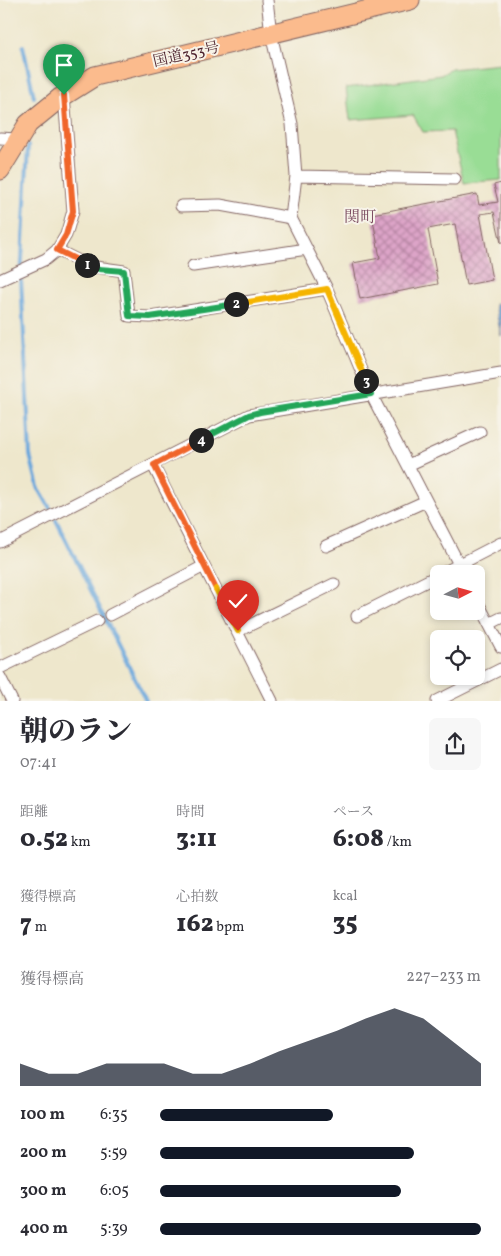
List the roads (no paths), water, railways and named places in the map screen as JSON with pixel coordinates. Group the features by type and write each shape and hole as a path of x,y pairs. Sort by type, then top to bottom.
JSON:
{"highway":[{"name":"国道353号","path":"0,170 9,138 38,114 89,79 108,72 410,0"}],"street":[{"path":"267,0 271,34 292,124 296,176 290,218 327,289 371,394 459,565"},
{"path":"0,280 22,271 57,250 66,235 73,211 64,95"},
{"path":"296,176 455,179"},
{"path":"181,206 220,204 290,218"},
{"path":"193,266 307,249"},
{"path":"57,250 89,266 124,271 129,316 159,316 327,289"},
{"path":"0,542 249,415 501,373"},
{"path":"408,465 480,432"},
{"path":"154,465 272,701"},
{"path":"326,546 426,500"},
{"path":"467,565 501,543"},
{"path":"110,615 204,566"},
{"path":"357,616 430,579"},
{"path":"238,631 334,584"},
{"path":"485,616 501,647"},
{"path":"489,624 501,618"},
{"path":"0,668 97,622"},
{"path":"437,701 501,670"},
{"path":"0,677 12,701"}],"water":[{"path":"501,303 501,336 495,304"}],"waterway":[{"path":"23,46 34,97"},
{"path":"28,146 21,279 30,455 38,487 51,510"},
{"path":"56,520 146,701"}],"district":[{"name":"関町","path":"360,216"}]}
